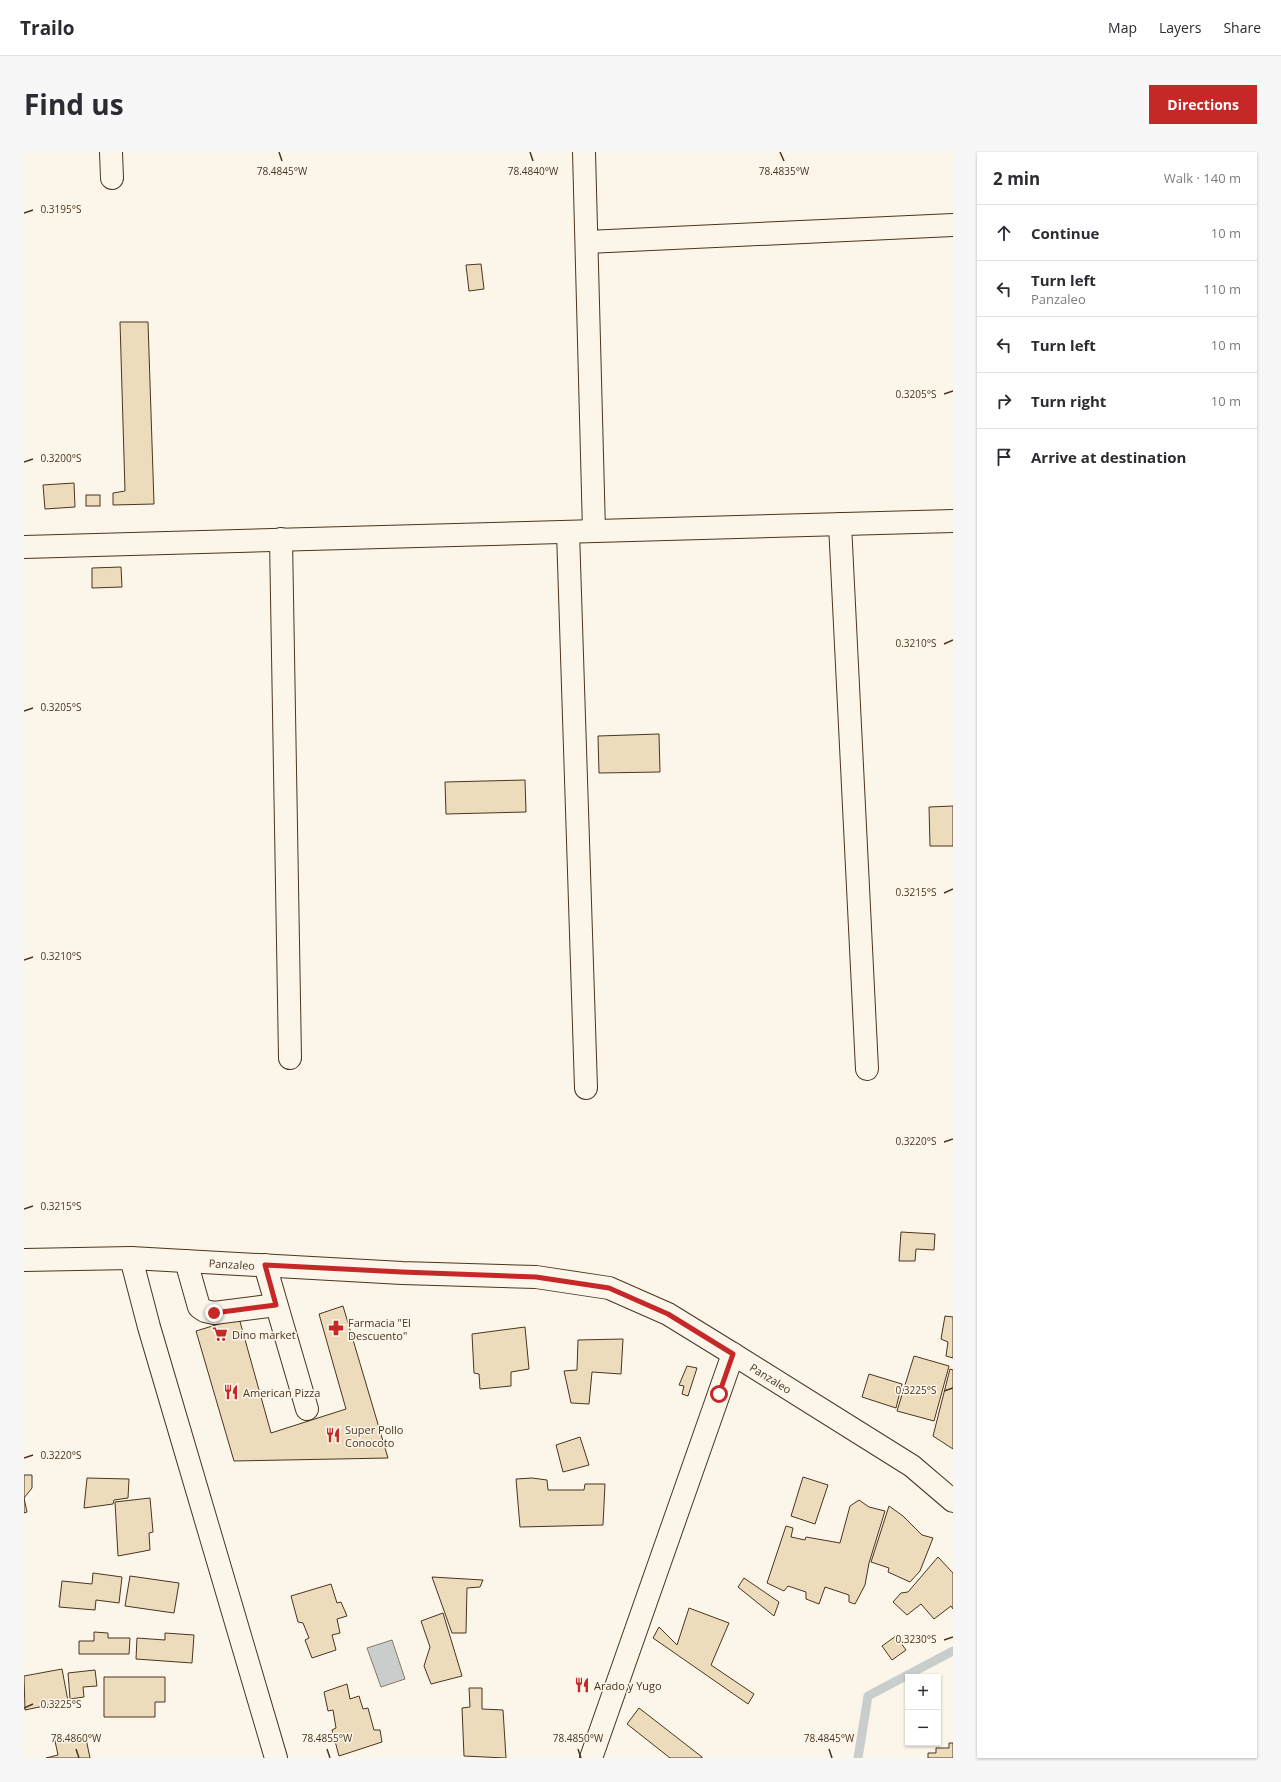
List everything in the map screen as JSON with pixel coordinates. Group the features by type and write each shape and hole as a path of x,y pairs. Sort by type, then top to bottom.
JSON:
{"street":[{"path":"111,152 112,178"},
{"path":"584,152 594,531"},
{"path":"587,242 953,225"},
{"path":"24,547 953,521"},
{"path":"840,524 868,1069"},
{"path":"568,532 586,1088"},
{"path":"281,540 290,1058"},
{"path":"131,1258 149,1327 276,1758"},
{"name":"Panzaleo","path":"24,1260 131,1258 402,1272 536,1277 609,1288 668,1314 733,1354 912,1466 953,1502"},
{"path":"186,1261 194,1294 199,1306 205,1311 214,1313 276,1305"},
{"path":"265,1265 307,1409"},
{"path":"591,1758 733,1354"}],"shaded area":[{"path":"392,1640 405,1679 381,1687 367,1648"}],"building":[{"path":"481,264 484,289 469,291 466,265"},
{"path":"120,322 148,322 154,504 113,505 113,493 125,491"},
{"path":"74,483 75,507 45,509 43,485"},
{"path":"86,495 100,495 100,506 86,506"},
{"path":"121,567 122,587 92,588 92,568"},
{"path":"659,734 660,772 599,773 598,736"},
{"path":"525,780 526,812 446,814 445,782"},
{"path":"953,806 953,846 930,846 929,807"},
{"path":"901,1232 935,1234 934,1250 916,1249 915,1261 899,1261"},
{"path":"343,1306 388,1458 234,1461 196,1331 239,1318 271,1433 346,1409 319,1314"},
{"path":"945,1316 953,1317 953,1358 946,1356 948,1342 941,1339"},
{"path":"525,1327 529,1369 511,1372 511,1386 480,1389 479,1374 474,1373 472,1334"},
{"path":"623,1339 621,1374 592,1372 589,1404 571,1403 564,1371 577,1370 578,1340"},
{"path":"914,1356 949,1366 934,1421 897,1411"},
{"path":"687,1366 697,1368 688,1396 682,1394 684,1386 679,1385"},
{"path":"950,1369 953,1370 953,1449 933,1436"},
{"path":"869,1374 902,1384 896,1408 862,1397"},
{"path":"580,1437 589,1465 563,1472 556,1445"},
{"path":"24,1475 32,1475 32,1488 24,1498"},
{"path":"803,1477 828,1485 815,1524 791,1516"},
{"path":"87,1478 129,1479 128,1498 114,1500 113,1504 84,1508"},
{"path":"532,1478 547,1480 548,1490 584,1490 585,1484 605,1484 603,1525 520,1527 516,1479"},
{"path":"24,1498 27,1512 24,1513"},
{"path":"150,1498 153,1532 149,1533 150,1550 118,1556 115,1502"},
{"path":"859,1500 869,1507 885,1511 869,1563 865,1585 855,1604 849,1602 849,1595 825,1587 819,1604 806,1599 806,1592 788,1586 784,1591 767,1583 786,1526 793,1528 791,1537 805,1540 806,1537 840,1543 850,1506"},
{"path":"889,1506 903,1516 922,1535 933,1538 920,1571 910,1582 888,1572 889,1568 871,1562"},
{"path":"938,1557 953,1573 953,1609 951,1606 934,1619 921,1604 907,1615 893,1602 901,1593 908,1592"},
{"path":"93,1573 122,1577 119,1603 96,1600 95,1610 59,1607 62,1581 92,1584"},
{"path":"130,1576 179,1583 174,1613 125,1606"},
{"path":"432,1577 483,1580 480,1587 467,1588 466,1633 452,1633"},
{"path":"744,1578 779,1602 774,1616 738,1587"},
{"path":"331,1584 337,1603 341,1602 347,1616 337,1619 340,1633 332,1635 336,1650 312,1658 305,1640 309,1638 303,1623 298,1622 291,1596"},
{"path":"689,1608 729,1623 711,1665 754,1694 748,1704 653,1638 659,1627 677,1645"},
{"path":"443,1613 462,1676 431,1684 424,1666 430,1647 421,1621"},
{"path":"94,1632 108,1633 108,1638 130,1638 129,1654 79,1654 79,1641 94,1641"},
{"path":"165,1633 194,1635 192,1663 136,1659 137,1638 165,1640"},
{"path":"896,1636 906,1650 892,1660 882,1646"},
{"path":"62,1669 68,1701 25,1710 24,1676"},
{"path":"95,1670 97,1686 83,1687 84,1697 70,1699 68,1673"},
{"path":"104,1677 165,1677 165,1702 155,1702 155,1717 104,1717"},
{"path":"347,1684 350,1699 359,1696 363,1709 368,1708 374,1730 380,1730 382,1742 339,1756 332,1730 336,1728 333,1710 328,1711 324,1692"},
{"path":"469,1688 482,1688 482,1709 503,1710 506,1758 464,1756 462,1708 470,1707"},
{"path":"639,1708 702,1758 670,1758 627,1724"},
{"path":"85,1734 90,1758 46,1758 58,1755 55,1741"},
{"path":"949,1743 953,1743 953,1758 928,1758 928,1753 936,1753 936,1748 949,1748"}],"waterway":[{"path":"858,1758 868,1696 953,1651"}],"place":[{"name":"Farmacia \"El Descuento\"","path":"336,1328"},
{"name":"Dino market","path":"220,1334"},
{"name":"American Pizza","path":"231,1392"},
{"name":"Super Pollo Conocoto","path":"333,1435"},
{"name":"Arado y Yugo","path":"582,1685"}],"route":[{"path":"214,1313 276,1305 265,1265 536,1277 609,1288 668,1314 733,1354 719,1394"}]}
